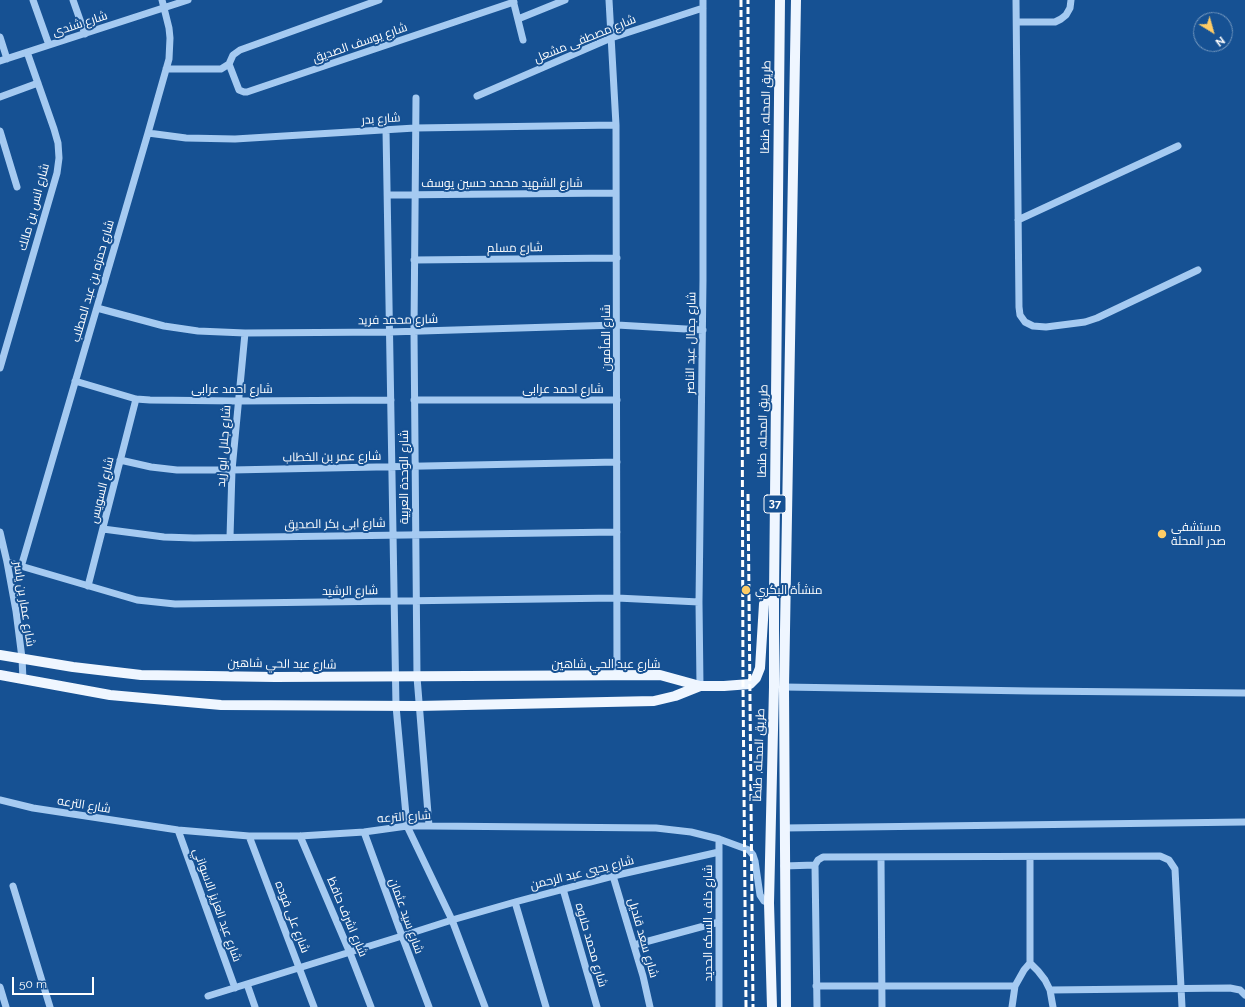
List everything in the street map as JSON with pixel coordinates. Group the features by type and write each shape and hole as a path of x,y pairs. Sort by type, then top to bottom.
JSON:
{"main road":[{"name":"طريق المحله, طنطا","path":"772,1007 768,903 774,687 780,0"},
{"name":"طريق المحله, طنطا","path":"786,1007 784,687 796,0"},
{"path":"0,676 110,695 213,704 418,706 654,701 675,696 700,686 750,684 756,678 760,668 764,604 768,597 774,595"},
{"name":"شارع عبد الحي شاهين","path":"0,655 73,667 141,674 275,677 660,675 700,686"}],"street":[{"path":"33,0 49,45"},
{"path":"73,0 85,34"},
{"name":"شارع حمزه بن عبد المطلب","path":"21,567 169,59 170,38 162,0"},
{"name":"شارع شندى","path":"3,60 188,0"},
{"path":"166,69 215,70 226,67 233,55 240,50 379,0"},
{"path":"518,19 565,0"},
{"name":"شارع المأمون","path":"609,0 616,125 617,676"},
{"name":"شارع جمال عبد الناصر","path":"700,686 699,602 703,330 703,0"},
{"path":"1016,0 1020,315 1025,322 1034,326 1046,327 1074,325 1097,318 1198,270"},
{"path":"1017,22 1054,22 1061,20 1070,8 1071,0"},
{"path":"514,1 523,40"},
{"name":"شارع يوسف الصديق","path":"229,64 239,90 247,92 514,1"},
{"name":"شارع مصطفى مشعل","path":"477,96 611,38 703,8"},
{"path":"0,37 3,60"},
{"name":"شارع انس بن مالك","path":"0,368 57,173 59,158 58,143 27,52"},
{"path":"0,97 38,83"},
{"name":"شارع الوحدة العربية","path":"416,98 414,260 416,677 430,826"},
{"name":"شارع بدر","path":"148,133 186,138 235,139 415,128 616,125"},
{"name":"شارع الوحدة العربية","path":"386,130 395,677 396,706 407,826"},
{"path":"0,131 17,187"},
{"path":"1018,220 1178,146"},
{"name":"شارع الشهيد محمد حسين يوسف","path":"388,195 616,193"},
{"name":"شارع مسلم","path":"414,260 616,258"},
{"name":"شارع محمد فريد","path":"97,308 181,330 245,333 390,332 616,325 703,330"},
{"name":"شارع جلال ابو زيد","path":"230,537 232,470 245,333"},
{"name":"شارع احمد عرابى","path":"75,381 136,399 238,401 391,400"},
{"name":"شارع السويس","path":"88,586 136,399"},
{"name":"شارع احمد عرابى","path":"414,400 617,400"},
{"name":"شارع عمر بن الخطاب","path":"120,460 151,467 176,470 617,462"},
{"name":"شارع ابى بكر الصديق","path":"103,528 164,536 194,538 617,532"},
{"name":"شارع عمار بن ياسر","path":"0,532 7,562 22,658 23,680"},
{"name":"شارع الرشيد","path":"7,562 137,600 176,604 617,598 699,602"},
{"path":"784,687 1245,693"},
{"name":"شارع الترعه","path":"0,800 33,808 178,830 249,836 300,836 364,832 407,826 656,828 691,832 743,847 751,853 755,861 760,896 768,903"},
{"path":"784,828 1245,822"},
{"path":"407,826 452,920 485,1007"},
{"name":"شارع عبد العزيز الاسواني","path":"178,830 235,988"},
{"name":"شارع سيد عثمان","path":"364,832 429,1007"},
{"name":"شارع على فوده","path":"249,836 314,1007"},
{"name":"شارع اشرف حافظ","path":"300,836 350,953 371,1007"},
{"name":"شارع خلف السكه الحديد","path":"719,839 719,1007"},
{"name":"شارع يحيي عبد الرحمن","path":"208,996 452,920 515,902 613,876 719,852"},
{"path":"817,1007 815,865 818,860 823,857 1160,856 1169,860 1175,869 1182,1007"},
{"path":"881,857 882,1007"},
{"path":"1012,1007 1014,986 1030,963 1030,857"},
{"path":"784,866 815,865"},
{"name":"شارع سعد قنديل","path":"613,876 643,976 650,1007"},
{"path":"13,886 50,1007"},
{"name":"شارع محمد حلاوه","path":"563,889 597,1007"},
{"path":"515,902 546,1007"},
{"path":"634,945 719,922"},
{"path":"1030,963 1045,980 1050,990 1053,1007"},
{"path":"247,984 255,1007"},
{"path":"816,986 1014,986"},
{"path":"0,987 6,1007"},
{"path":"1050,990 1234,988 1240,990 1245,995"}],"railway":[{"path":"741,0 743,684 746,1007"},
{"path":"748,0 748,454"},
{"path":"748,494 753,1007"}],"place":[{"name":"مستشفى صدر المحلة","path":"1162,534"},
{"name":"منشأة البكري","path":"746,590"}]}
